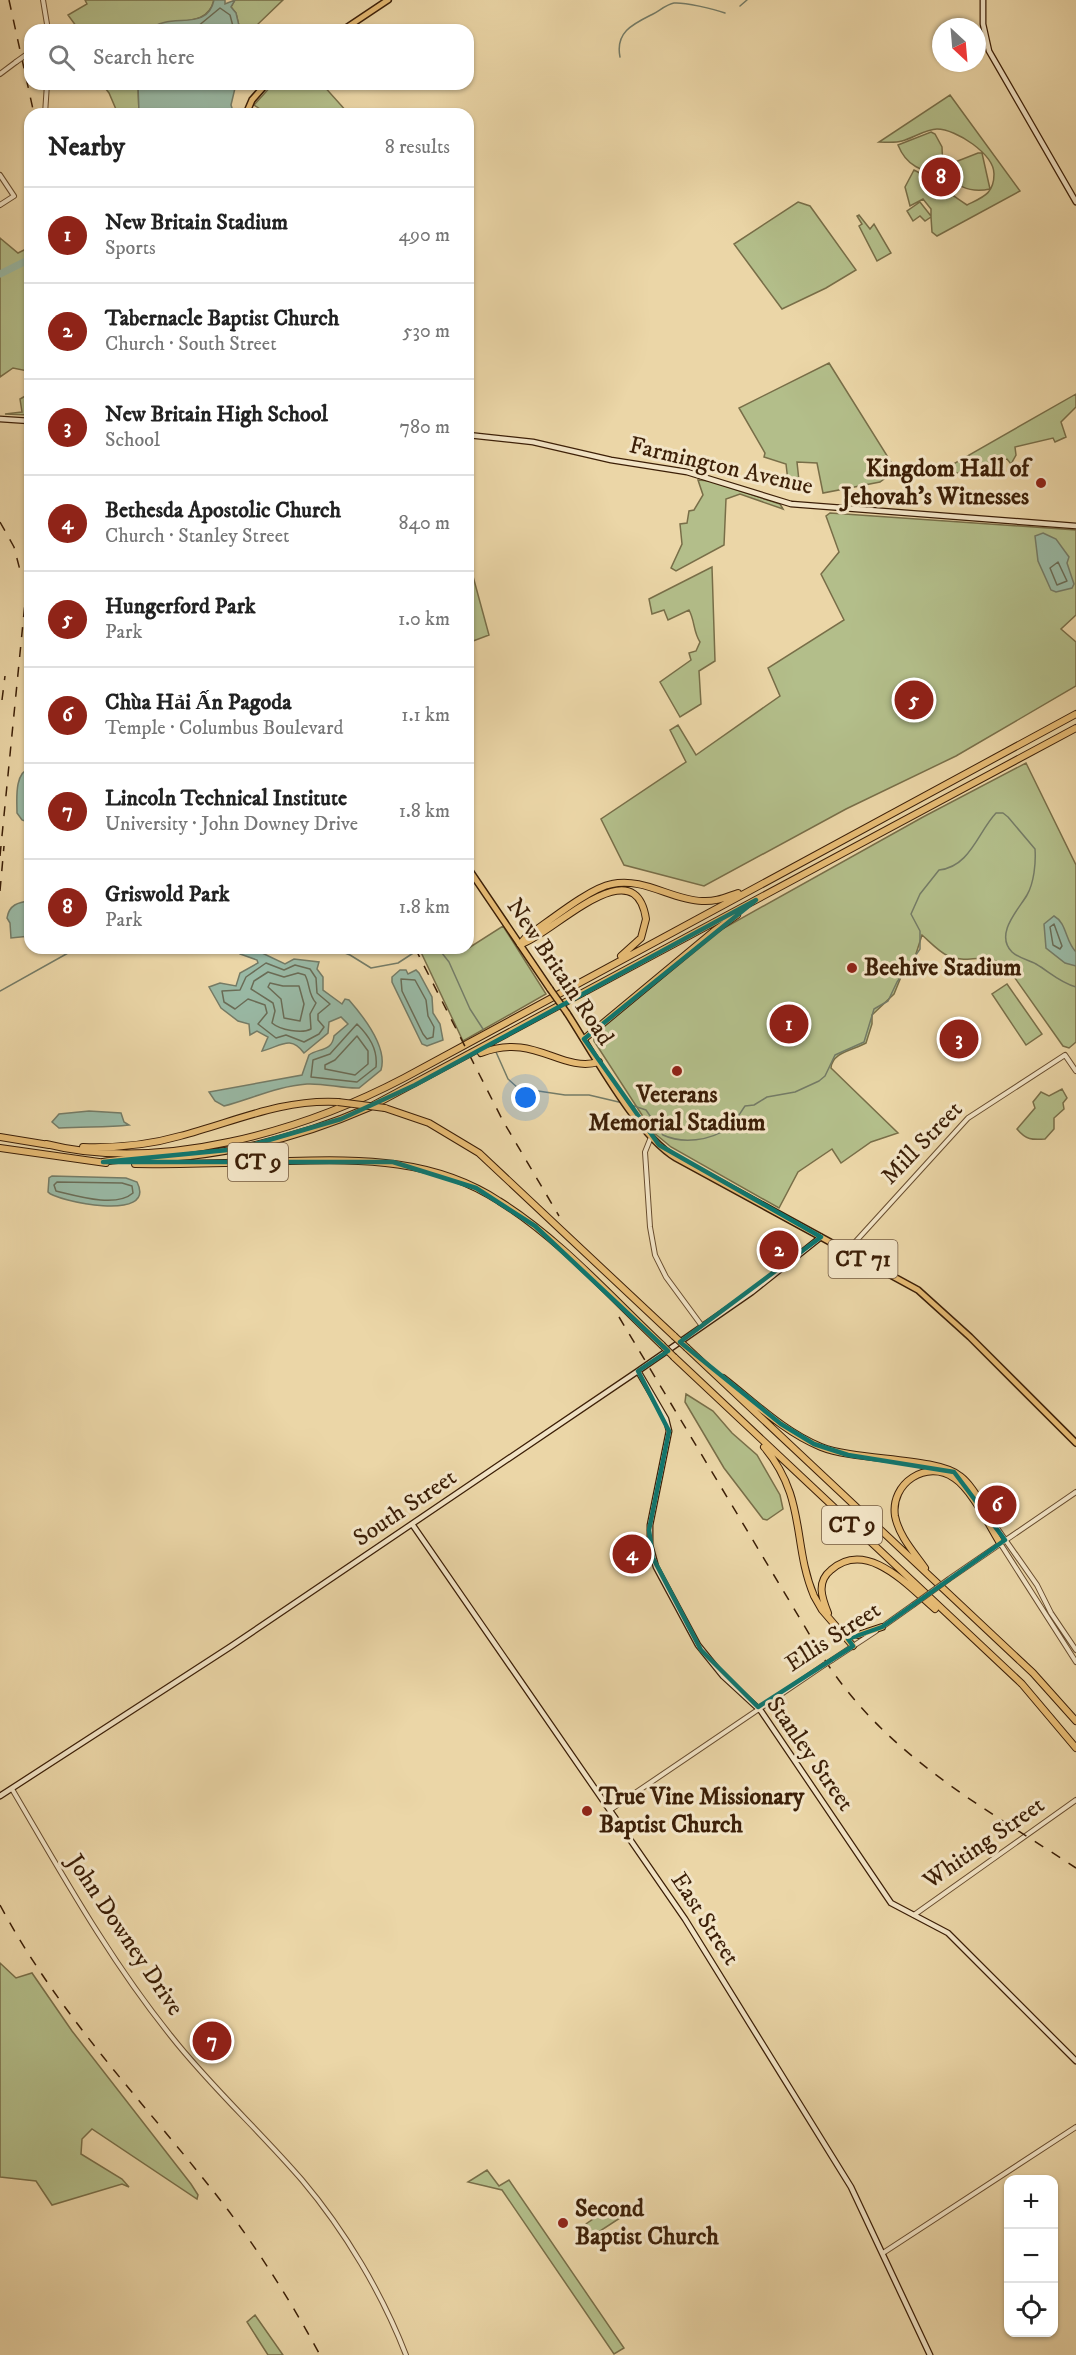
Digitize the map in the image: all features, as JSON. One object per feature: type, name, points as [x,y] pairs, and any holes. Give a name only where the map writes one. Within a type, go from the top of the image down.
[{"type":"highway","points":[[46,1144],[90,1151],[171,1150],[242,1140],[338,1110],[399,1081],[1076,714]]},
{"type":"highway","points":[[103,1162],[193,1156],[287,1137],[370,1107],[1076,728]]},
{"type":"highway","points":[[520,944],[526,937],[595,891],[611,884],[636,884],[703,901],[748,892]]},
{"type":"highway","points":[[520,944],[602,893],[624,892],[641,905],[646,916],[645,928],[636,944],[606,968]]},
{"type":"highway","points":[[584,1039],[716,929],[756,900]]},
{"type":"highway","points":[[461,1060],[497,1047],[514,1045],[582,1064],[599,1062]]},
{"type":"highway","name":"CT 9","points":[[0,1137],[46,1144],[103,1147],[150,1143],[276,1107],[308,1102],[338,1101],[385,1108],[429,1123],[468,1145],[488,1161],[1033,1673],[1076,1721]]},
{"type":"highway","name":"CT 9","points":[[0,1148],[103,1162],[155,1164],[355,1160],[413,1166],[452,1178],[492,1196],[539,1229],[1035,1696],[1074,1745]]},
{"type":"highway","points":[[706,1366],[789,1430],[821,1447],[852,1456],[936,1466],[954,1472],[966,1481],[990,1517]]},
{"type":"highway","points":[[751,1430],[774,1460],[786,1482],[797,1515],[810,1586],[820,1607],[828,1613],[853,1646]]},
{"type":"highway","points":[[932,1578],[906,1541],[895,1515],[895,1504],[899,1491],[915,1476],[935,1472],[956,1479],[1002,1541]]},
{"type":"highway","points":[[828,1613],[821,1592],[826,1575],[840,1564],[861,1560],[888,1570],[939,1612],[952,1619]]},
{"type":"highway","points":[[840,1629],[858,1635],[882,1627]]},
{"type":"highway","points":[[1074,1745],[1076,1753]]},
{"type":"main road","points":[[352,24],[388,0]]},
{"type":"main road","points":[[983,0],[986,42],[1004,80],[1076,202]]},
{"type":"main road","points":[[249,108],[261,90]]},
{"type":"main road","points":[[0,419],[24,421]]},
{"type":"main road","name":"Farmington Avenue","points":[[474,436],[533,442],[611,460],[687,472],[790,504],[1076,526]]},
{"type":"main road","name":"New Britain Road","points":[[474,877],[651,1137]]},
{"type":"main road","name":"CT 71","points":[[651,1137],[676,1158],[923,1294],[970,1337],[1076,1443]]},
{"type":"main road","name":"South Street","points":[[0,1796],[236,1643],[638,1371],[752,1292],[822,1237]]},
{"type":"main road","name":"Stanley Street","points":[[638,1371],[666,1419],[669,1431],[649,1534],[654,1562],[705,1655],[723,1676],[758,1707],[896,1907],[949,1933],[1076,2061]]},
{"type":"main road","name":"East Street","points":[[412,1524],[685,1919],[815,2127],[858,2199],[930,2355]]},
{"type":"street","points":[[42,0],[47,24]]},
{"type":"street","points":[[0,74],[24,56]]},
{"type":"street","points":[[45,108],[47,90]]},
{"type":"street","points":[[0,175],[14,196],[0,205]]},
{"type":"street","name":"Mill Street","points":[[847,1251],[968,1118],[1065,1055],[1076,1071]]},
{"type":"street","points":[[651,1137],[645,1152],[653,1249],[666,1277],[702,1326]]},
{"type":"street","name":"Ellis Street","points":[[610,1810],[758,1707],[882,1627],[1002,1541],[1076,1492]]},
{"type":"street","points":[[990,1517],[1058,1636],[1076,1662]]},
{"type":"street","points":[[1002,1541],[1039,1588],[1049,1611],[1076,1650]]},
{"type":"street","points":[[1058,1636],[1063,1632]]},
{"type":"street","name":"John Downey Drive","points":[[12,1789],[101,1940],[131,1984],[179,2046],[296,2173],[334,2223],[377,2292],[406,2355]]},
{"type":"street","name":"Whiting Street","points":[[914,1915],[1076,1800]]},
{"type":"street","points":[[883,2253],[1076,2127]]},
{"type":"highlighted area","points":[[756,900],[584,1039],[659,1145],[821,1237],[680,1342],[781,1424],[814,1444],[848,1455],[954,1472],[1005,1540],[882,1627],[848,1639],[853,1646],[758,1707],[701,1650],[653,1558],[649,1530],[669,1431],[638,1371],[668,1351],[535,1226],[476,1188],[393,1162],[103,1162],[238,1149],[341,1119],[415,1085]]},
{"type":"green space","points":[[85,0],[214,0],[210,10],[203,16],[186,21],[162,24],[75,24],[68,15],[87,4]]},
{"type":"green space","points":[[235,0],[283,0],[258,24],[239,24],[236,13],[231,7]]},
{"type":"green space","points":[[107,90],[138,90],[139,108],[115,108]]},
{"type":"green space","points":[[268,90],[327,90],[344,108],[258,108],[254,105]]},
{"type":"green space","points":[[950,95],[1020,191],[937,236],[932,232],[931,217],[925,221],[920,216],[913,221],[907,211],[920,202],[931,216],[931,209],[923,199],[910,206],[905,187],[914,170],[967,205],[986,194],[992,186],[994,174],[988,159],[973,144],[945,130],[928,130],[899,142],[879,142]]},
{"type":"green space","points":[[931,132],[935,134],[942,147],[943,170],[928,171],[910,163],[898,145]]},
{"type":"green space","points":[[982,153],[990,189],[969,189],[957,184],[945,166]]},
{"type":"green space","points":[[798,202],[810,206],[856,270],[826,288],[782,309],[734,244]]},
{"type":"green space","points":[[859,215],[870,229],[874,224],[891,253],[877,261],[859,226],[862,224],[857,216]]},
{"type":"green space","points":[[0,238],[18,253],[24,250],[24,370],[13,368],[0,377]]},
{"type":"green space","points":[[829,363],[896,470],[880,482],[823,493],[817,463],[797,462],[799,481],[788,481],[786,464],[764,457],[765,453],[739,408]]},
{"type":"green space","points":[[1076,394],[1076,407],[1061,422],[1066,437],[1055,442],[1053,438],[1015,447],[1016,455],[1011,464],[1007,459],[947,476],[941,471]]},
{"type":"green space","points":[[24,397],[24,415],[5,414],[22,412],[20,399]]},
{"type":"green space","points":[[698,480],[710,481],[780,504],[783,509],[740,494],[726,499],[724,545],[676,571],[671,568],[682,544],[680,524],[687,523],[689,511],[694,510],[703,495]]},
{"type":"green space","points":[[830,513],[1076,530],[1076,615],[1061,629],[1076,642],[1076,686],[956,756],[846,809],[704,886],[624,865],[601,819],[686,762],[670,730],[678,725],[696,755],[780,696],[768,668],[844,620],[821,574],[839,552],[826,516]]},
{"type":"green space","points":[[712,567],[715,661],[699,671],[701,704],[680,717],[660,682],[691,660],[689,653],[696,651],[700,642],[689,610],[668,620],[664,610],[652,614],[649,599]]},
{"type":"green space","points":[[474,580],[489,635],[474,641]]},
{"type":"green space","points":[[1026,763],[1076,865],[1076,1042],[1069,1048],[1063,1046],[1010,971],[1001,964],[985,958],[956,959],[937,949],[922,935],[914,960],[903,972],[894,994],[872,1015],[872,1024],[866,1043],[839,1055],[835,1058],[831,1068],[898,1133],[871,1142],[841,1163],[832,1149],[798,1172],[779,1208],[671,1147],[653,1132],[594,1041],[594,1034],[724,928],[923,817]]},
{"type":"green space","points":[[503,926],[546,994],[463,1041],[422,954],[474,954],[474,945]]},
{"type":"green space","points":[[1007,984],[1042,1034],[1026,1045],[992,994]]},
{"type":"green space","points":[[1062,1089],[1067,1098],[1063,1103],[1064,1109],[1054,1118],[1054,1129],[1045,1139],[1030,1139],[1020,1133],[1017,1129],[1035,1108],[1033,1102],[1041,1092],[1049,1096]]},
{"type":"green space","points":[[686,1394],[713,1411],[732,1433],[757,1455],[780,1495],[783,1509],[767,1520],[763,1519],[724,1468],[685,1402]]},
{"type":"green space","points":[[0,1963],[16,1978],[32,1973],[72,2031],[191,2184],[198,2195],[197,2199],[92,2129],[82,2139],[81,2154],[122,2179],[129,2187],[122,2184],[52,2205],[36,2181],[0,2177]]},
{"type":"green space","points":[[487,2170],[499,2186],[509,2180],[624,2348],[614,2354],[502,2190],[468,2182]]},
{"type":"green space","points":[[612,2206],[620,2218],[594,2235],[586,2224]]},
{"type":"green space","points":[[255,2315],[283,2355],[268,2355],[247,2322]]},
{"type":"water","points":[[214,0],[225,0],[225,4],[235,0],[231,7],[236,13],[239,24],[161,24],[196,19],[204,16],[210,10]]},
{"type":"water","points":[[138,90],[235,90],[232,108],[139,108]]},
{"type":"water","points":[[1043,533],[1056,539],[1069,557],[1067,563],[1074,584],[1072,588],[1056,592],[1051,590],[1038,561],[1035,536]]},
{"type":"water","points":[[24,772],[24,821],[17,813],[21,775]]},
{"type":"water","points":[[24,902],[24,937],[11,938],[10,923],[7,918],[12,907]]},
{"type":"water","points":[[1054,916],[1061,923],[1076,952],[1076,966],[1065,963],[1046,948],[1044,924]]},
{"type":"water","points":[[240,954],[264,954],[285,964],[294,959],[319,962],[317,969],[323,977],[323,990],[342,1004],[345,999],[349,1000],[373,1032],[381,1052],[381,1070],[359,1088],[307,1084],[275,1090],[224,1106],[215,1101],[209,1092],[302,1075],[309,1055],[331,1045],[334,1036],[348,1024],[341,1017],[329,1022],[328,1033],[304,1053],[299,1047],[289,1043],[262,1051],[268,1037],[257,1031],[250,1035],[249,1024],[238,1021],[221,1008],[209,987],[220,983],[236,986],[240,973],[258,963],[257,960]]},
{"type":"water","points":[[400,970],[406,970],[408,974],[416,970],[419,973],[432,997],[433,1013],[440,1024],[443,1040],[427,1046],[422,1044],[392,982],[392,977]]},
{"type":"water","points":[[89,1111],[121,1113],[124,1122],[129,1125],[59,1128],[52,1122],[59,1114]]},
{"type":"water","points":[[52,1176],[126,1178],[137,1182],[139,1195],[133,1202],[120,1206],[85,1204],[48,1192],[49,1178]]},
{"type":"waterway","points":[[740,6],[747,0]]},
{"type":"waterway","points":[[620,57],[620,41],[627,30],[669,5],[685,4],[725,13]]},
{"type":"waterway","points":[[0,274],[24,262]]},
{"type":"waterway","points":[[628,1104],[646,1110],[663,1135],[679,1140],[696,1140],[713,1136],[728,1128],[745,1106],[754,1105],[767,1097],[795,1092],[819,1081],[825,1076],[835,1055],[864,1042],[874,1009],[888,1001],[897,982],[920,949],[920,931],[911,914],[920,894],[939,870],[950,867],[966,856],[996,813],[1003,813],[1008,817],[1035,849],[1035,867],[1031,885],[1010,922],[1006,937],[1007,945],[1017,956],[1076,987]]},
{"type":"waterway","points":[[0,991],[66,954]]},
{"type":"waterway","points":[[347,954],[371,968],[398,963],[412,954]]},
{"type":"waterway","points":[[443,954],[449,962],[470,1009],[483,1029]]},
{"type":"waterway","points":[[496,1052],[508,1079],[518,1088],[565,1095],[589,1095],[623,1103]]},
{"type":"railway","points":[[9,0],[24,68]]},
{"type":"railway","points":[[29,90],[33,108]]},
{"type":"railway","points":[[0,522],[14,547],[21,574]]},
{"type":"railway","points":[[0,856],[24,613]]},
{"type":"railway","points":[[2,700],[5,676]]},
{"type":"railway","points":[[0,891],[4,846]]},
{"type":"railway","points":[[418,954],[503,1121],[559,1216]]},
{"type":"railway","points":[[619,1317],[823,1657],[848,1692],[875,1723],[937,1776],[1076,1868]]},
{"type":"railway","points":[[0,1905],[24,1947],[79,2025],[241,2227],[277,2281],[320,2355]]},
{"type":"place","name":"Griswold Park","points":[[941,177]]},
{"type":"place","name":"Kingdom Hall of Jehovah's Witnesses","points":[[1041,483]]},
{"type":"place","name":"Hungerford Park","points":[[914,700]]},
{"type":"place","name":"Beehive Stadium","points":[[852,968]]},
{"type":"place","name":"New Britain Stadium","points":[[789,1024]]},
{"type":"place","name":"New Britain High School","points":[[959,1039]]},
{"type":"place","name":"Veterans Memorial Stadium","points":[[677,1071]]},
{"type":"place","name":"Tabernacle Baptist Church","points":[[779,1250]]},
{"type":"place","name":"Chùa Hải Ấn Pagoda","points":[[997,1505]]},
{"type":"place","name":"Bethesda Apostolic Church","points":[[632,1554]]},
{"type":"place","name":"True Vine Missionary Baptist Church","points":[[587,1811]]},
{"type":"place","name":"Lincoln Technical Institute","points":[[212,2041]]},
{"type":"place","name":"Second Baptist Church","points":[[563,2223]]}]
